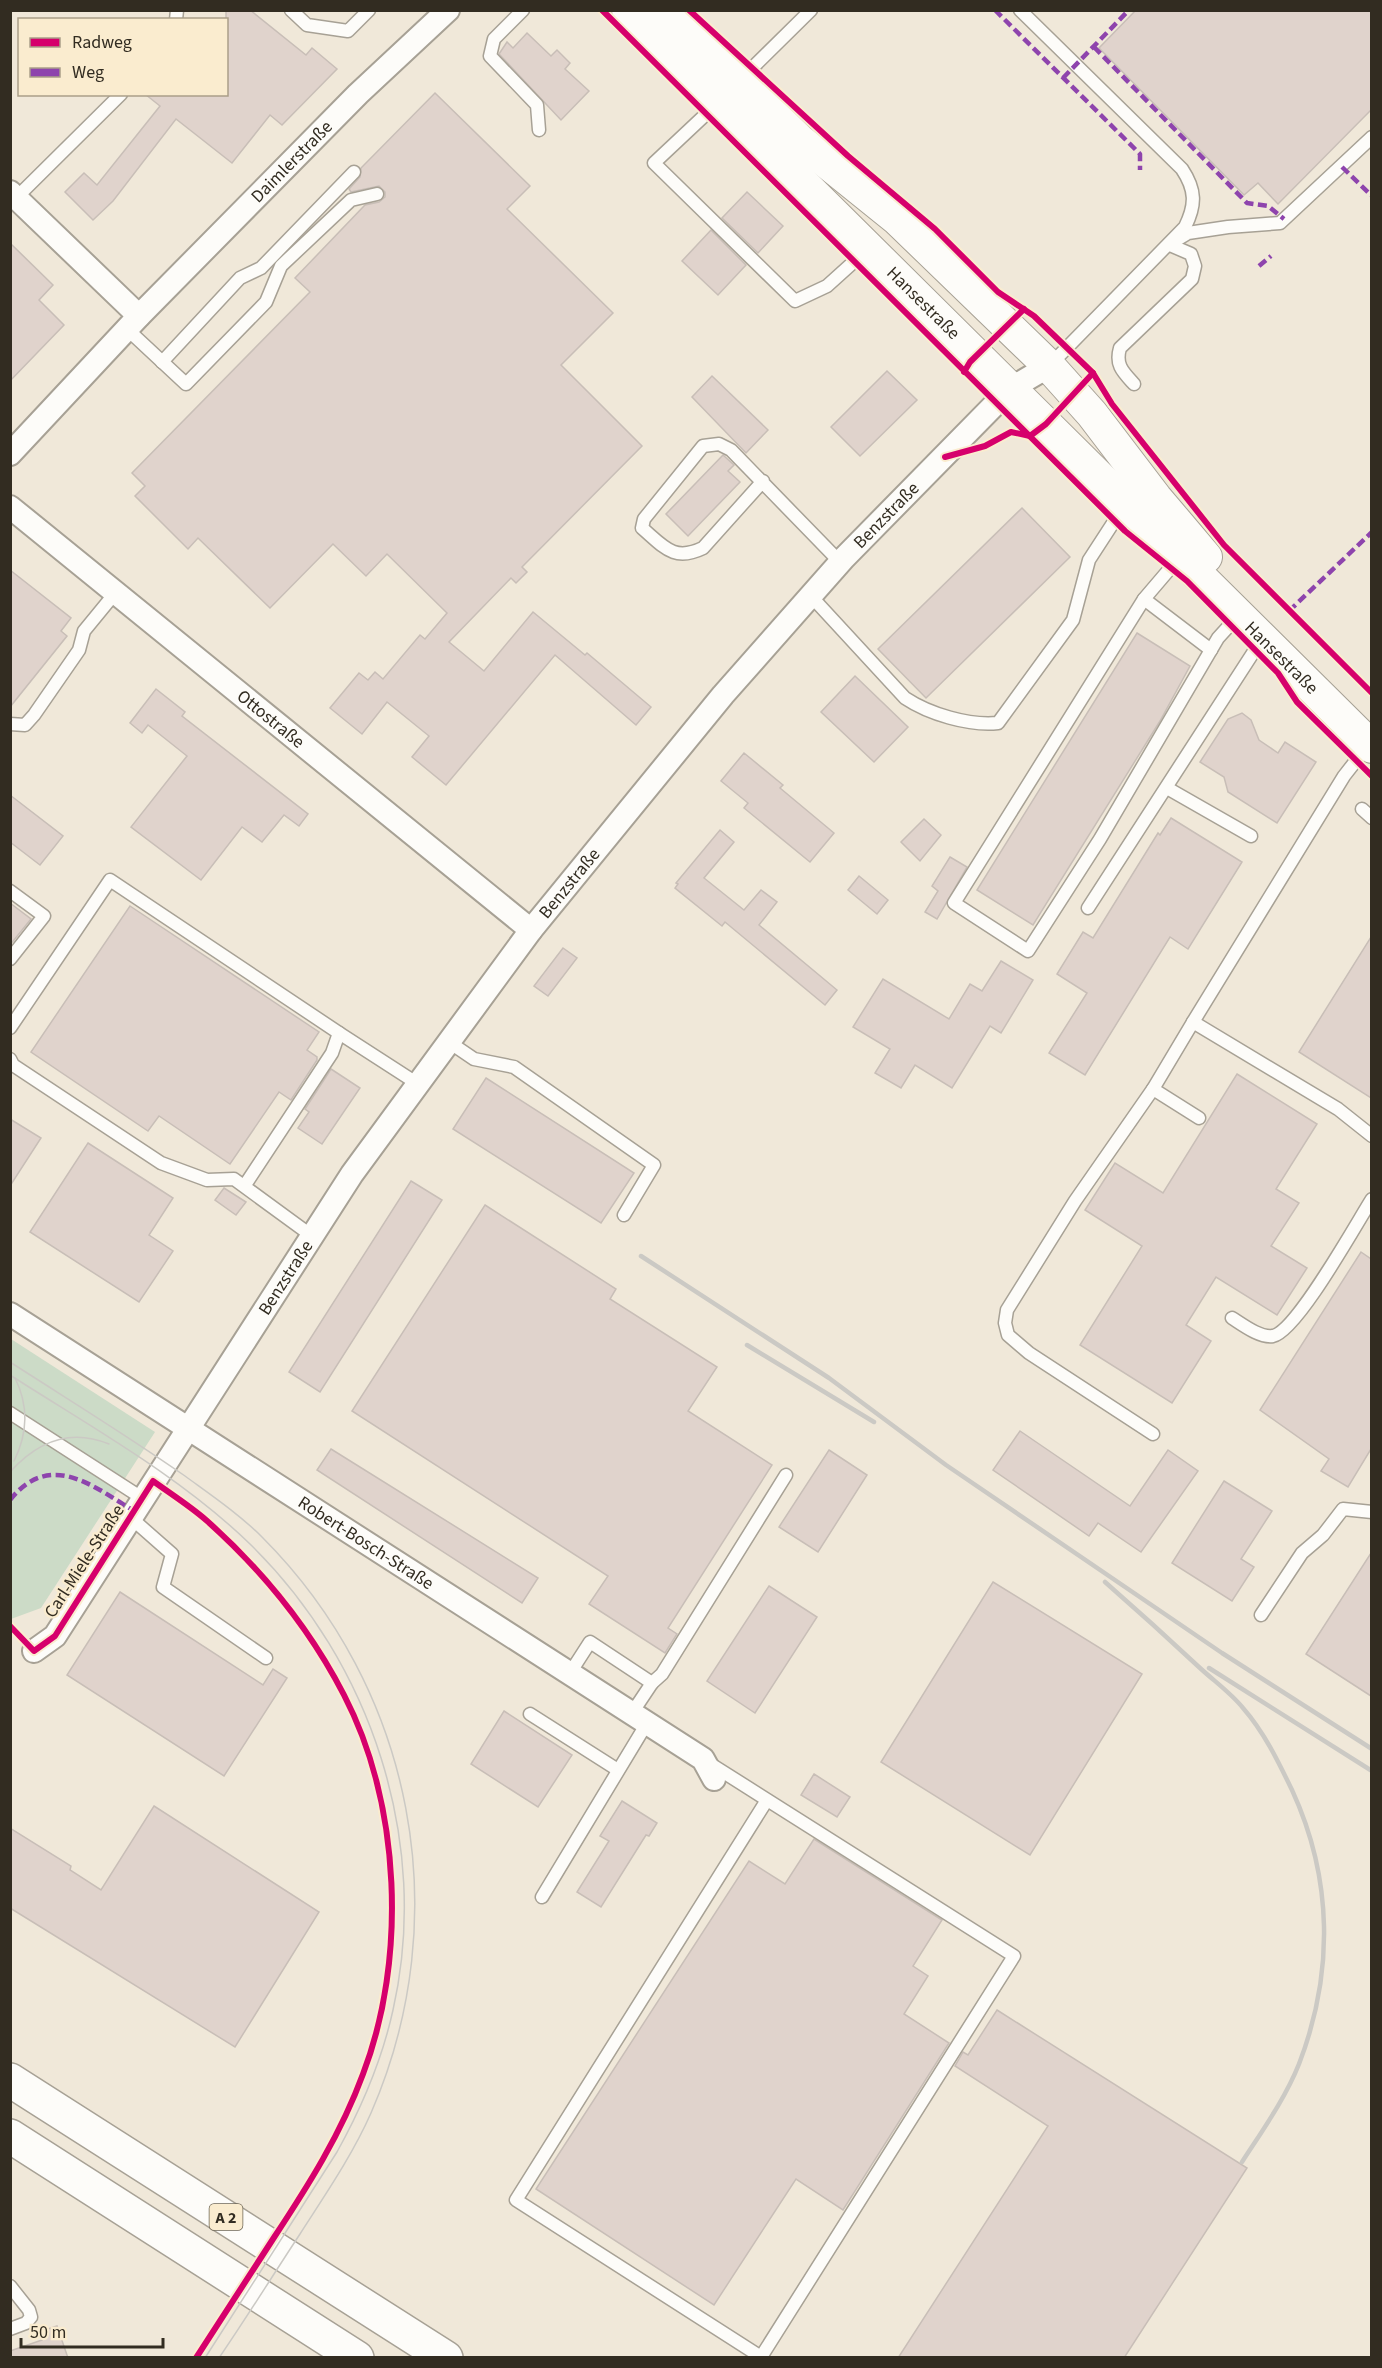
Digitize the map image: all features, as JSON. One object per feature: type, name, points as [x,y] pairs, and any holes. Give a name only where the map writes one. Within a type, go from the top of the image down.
[{"type":"highway","name":"A 2","points":[[10,2080],[446,2358]]},
{"type":"highway","points":[[10,2136],[357,2358]]},
{"type":"main road","name":"Hansestraße","points":[[628,10],[728,92],[799,140],[897,219],[1049,366],[1092,414],[1156,498],[1208,559],[1371,738]]},
{"type":"main road","name":"Hansestraße","points":[[666,10],[728,92],[869,248],[1239,615],[1371,738]]},
{"type":"street","name":"Daimlerstraße","points":[[10,454],[133,322],[358,94],[448,10]]},
{"type":"street","points":[[13,195],[133,322]]},
{"type":"street","name":"Benzstraße","points":[[189,1427],[352,1174],[531,930],[634,801],[840,562],[1010,389],[1049,366]]},
{"type":"street","name":"Ottostraße","points":[[10,507],[531,930]]},
{"type":"street","name":"Robert-Bosch-Straße","points":[[10,1314],[703,1759],[714,1779]]},
{"type":"street","name":"Carl-Miele-Straße","points":[[34,1651],[55,1636],[189,1427]]},
{"type":"lane","points":[[291,10],[307,25],[348,31],[369,10]]},
{"type":"lane","points":[[524,10],[495,39],[490,56],[537,105],[539,130]]},
{"type":"lane","points":[[811,10],[654,163],[795,301],[827,286],[869,248]]},
{"type":"lane","points":[[1020,10],[1167,154],[1191,183],[1194,198],[1192,213],[1185,227],[1170,245],[1049,366]]},
{"type":"lane","points":[[13,195],[119,96]]},
{"type":"lane","points":[[1170,245],[1188,233],[1280,223],[1371,137]]},
{"type":"lane","points":[[162,362],[240,278],[261,268],[354,172]]},
{"type":"lane","points":[[133,322],[162,362],[186,384],[266,302],[281,266],[351,200],[377,194]]},
{"type":"lane","points":[[1134,384],[1119,367],[1117,357],[1120,348],[1192,279],[1194,266],[1191,254],[1170,245]]},
{"type":"lane","points":[[763,481],[703,548],[690,555],[666,550],[642,528],[644,519],[703,446],[719,444],[731,450],[763,481],[840,562]]},
{"type":"lane","points":[[810,595],[905,698],[920,708],[984,724],[998,723],[1073,620],[1089,560],[1115,520],[1131,508]]},
{"type":"lane","points":[[1180,557],[1144,599],[954,903],[1028,951],[1100,839],[1218,638],[1239,615]]},
{"type":"lane","points":[[10,724],[25,725],[34,715],[80,650],[84,631],[116,592]]},
{"type":"lane","points":[[1144,599],[1211,650]]},
{"type":"lane","points":[[1088,908],[1263,638]]},
{"type":"lane","points":[[1153,1434],[1029,1353],[1008,1335],[1005,1323],[1007,1310],[1075,1201],[1153,1089],[1344,776],[1371,738]]},
{"type":"lane","points":[[1167,788],[1251,836]]},
{"type":"lane","points":[[10,1028],[110,880],[418,1084]]},
{"type":"lane","points":[[10,891],[44,916],[10,959]]},
{"type":"lane","points":[[1192,1022],[1338,1109],[1371,1136]]},
{"type":"lane","points":[[245,1185],[332,1053],[339,1033]]},
{"type":"lane","points":[[449,1042],[474,1059],[514,1067],[654,1165],[624,1215]]},
{"type":"lane","points":[[10,1059],[13,1065],[161,1163],[207,1179],[234,1179],[312,1236]]},
{"type":"lane","points":[[1153,1089],[1198,1118]]},
{"type":"lane","points":[[1232,1318],[1250,1330],[1270,1337],[1281,1334],[1302,1311],[1371,1199]]},
{"type":"lane","points":[[10,1413],[142,1498]]},
{"type":"lane","points":[[542,1897],[618,1770],[652,1683],[662,1674],[786,1475]]},
{"type":"lane","points":[[1261,1615],[1302,1553],[1323,1535],[1343,1509],[1371,1512]]},
{"type":"lane","points":[[130,1517],[172,1554],[163,1587],[266,1658]]},
{"type":"lane","points":[[570,1673],[590,1642],[652,1683]]},
{"type":"lane","points":[[530,1714],[618,1770]]},
{"type":"lane","points":[[703,1759],[1014,1956],[762,2357],[516,2200],[767,1800]]},
{"type":"lane","points":[[10,2286],[30,2310],[31,2317],[26,2323],[10,2329]]},
{"type":"green space","points":[[11,1339],[155,1432],[41,1608],[11,1619]]},
{"type":"building","points":[[226,10],[250,10],[306,55],[312,48],[337,69],[282,125],[270,115],[232,163],[176,119],[113,201],[93,220],[65,192],[84,173],[97,185],[160,106],[148,96],[228,96],[228,18],[226,18]]},
{"type":"building","points":[[1136,10],[1371,10],[1371,110],[1278,204],[1258,183],[1244,195],[1099,48]]},
{"type":"building","points":[[527,33],[551,56],[557,50],[570,63],[565,69],[589,91],[561,120],[499,54],[507,42],[513,48]]},
{"type":"building","points":[[435,93],[530,186],[507,209],[613,313],[561,365],[642,446],[522,567],[527,572],[516,583],[511,578],[449,642],[484,671],[533,612],[585,655],[587,653],[651,707],[636,725],[555,655],[446,785],[412,757],[429,736],[387,702],[362,734],[330,708],[359,673],[368,680],[375,672],[383,679],[420,635],[425,639],[447,613],[387,554],[366,576],[333,544],[270,608],[198,538],[188,549],[135,496],[145,486],[132,473],[310,292],[295,278],[365,205],[379,202],[385,197],[385,192],[379,186],[351,192],[349,189],[360,177],[361,168]]},
{"type":"building","points":[[747,192],[783,226],[758,253],[722,218]]},
{"type":"building","points":[[711,230],[746,265],[718,295],[682,261]]},
{"type":"building","points":[[10,243],[53,285],[39,300],[64,325],[10,381]]},
{"type":"building","points":[[887,371],[917,400],[860,456],[831,427]]},
{"type":"building","points":[[712,376],[768,430],[746,453],[692,397]]},
{"type":"building","points":[[723,455],[734,465],[728,471],[740,482],[688,536],[666,514]]},
{"type":"building","points":[[1022,508],[1070,557],[926,698],[878,649]]},
{"type":"building","points":[[10,570],[71,618],[61,631],[67,636],[10,707]]},
{"type":"building","points":[[1137,633],[1190,666],[1160,721],[1033,925],[977,890]]},
{"type":"building","points":[[855,676],[908,727],[874,762],[821,712]]},
{"type":"building","points":[[156,689],[185,712],[182,716],[308,814],[299,826],[284,815],[262,842],[242,827],[201,880],[131,827],[187,756],[148,725],[142,733],[130,723]]},
{"type":"building","points":[[1242,713],[1251,720],[1259,740],[1278,753],[1285,742],[1316,762],[1277,823],[1228,792],[1224,777],[1200,762],[1228,719]]},
{"type":"building","points":[[744,753],[783,785],[780,788],[834,833],[810,862],[744,808],[748,803],[721,781]]},
{"type":"building","points":[[10,795],[63,836],[40,865],[10,842]]},
{"type":"building","points":[[1171,818],[1242,862],[1188,949],[1170,937],[1085,1075],[1049,1053],[1087,993],[1057,974],[1083,932],[1093,938],[1158,833],[1160,835]]},
{"type":"building","points":[[924,819],[941,835],[920,861],[901,842]]},
{"type":"building","points":[[720,830],[734,842],[704,878],[744,910],[761,890],[777,902],[759,925],[837,990],[825,1005],[725,922],[722,926],[675,888],[678,884],[676,883]]},
{"type":"building","points":[[950,857],[967,867],[937,919],[925,912],[938,891],[932,886]]},
{"type":"building","points":[[859,876],[888,900],[877,914],[848,890]]},
{"type":"building","points":[[10,903],[31,919],[10,945]]},
{"type":"building","points":[[130,906],[319,1032],[307,1050],[317,1057],[317,1060],[291,1100],[279,1092],[230,1164],[159,1116],[148,1131],[31,1052]]},
{"type":"building","points":[[1371,937],[1371,1098],[1299,1052]]},
{"type":"building","points":[[563,948],[577,958],[548,996],[534,986]]},
{"type":"building","points":[[1001,961],[1033,980],[1001,1033],[990,1026],[952,1088],[915,1065],[901,1088],[875,1073],[890,1049],[853,1027],[883,979],[949,1019],[970,984],[982,991]]},
{"type":"building","points":[[331,1069],[360,1088],[322,1144],[298,1128],[309,1112],[305,1109]]},
{"type":"building","points":[[1237,1074],[1317,1124],[1276,1189],[1299,1203],[1271,1246],[1307,1268],[1277,1315],[1216,1277],[1186,1325],[1211,1341],[1172,1403],[1080,1345],[1142,1246],[1085,1210],[1115,1163],[1163,1193]]},
{"type":"building","points":[[486,1078],[634,1173],[601,1223],[453,1129]]},
{"type":"building","points":[[10,1119],[41,1138],[10,1186]]},
{"type":"building","points":[[88,1143],[173,1198],[149,1235],[173,1251],[139,1302],[30,1232]]},
{"type":"building","points":[[411,1181],[442,1200],[320,1392],[289,1372]]},
{"type":"building","points":[[224,1188],[246,1202],[236,1215],[215,1200]]},
{"type":"building","points":[[485,1205],[616,1289],[610,1299],[717,1367],[688,1411],[772,1465],[668,1628],[677,1634],[665,1653],[589,1604],[608,1576],[352,1411]]},
{"type":"building","points":[[1361,1252],[1371,1259],[1371,1449],[1348,1487],[1321,1471],[1329,1459],[1260,1410]]},
{"type":"building","points":[[1020,1431],[1130,1506],[1168,1450],[1198,1471],[1141,1552],[1098,1523],[1089,1536],[993,1470]]},
{"type":"building","points":[[331,1449],[538,1578],[522,1603],[317,1470]]},
{"type":"building","points":[[829,1450],[867,1475],[818,1552],[779,1527]]},
{"type":"building","points":[[1224,1481],[1272,1511],[1241,1559],[1254,1567],[1232,1601],[1172,1563]]},
{"type":"building","points":[[1371,1553],[1371,1696],[1306,1654]]},
{"type":"building","points":[[993,1582],[1142,1674],[1030,1855],[881,1762]]},
{"type":"building","points":[[769,1586],[817,1617],[755,1713],[707,1681]]},
{"type":"building","points":[[120,1592],[263,1685],[273,1669],[287,1678],[224,1776],[67,1675]]},
{"type":"building","points":[[504,1711],[572,1755],[538,1807],[471,1764]]},
{"type":"building","points":[[814,1774],[850,1797],[837,1817],[801,1795]]},
{"type":"building","points":[[622,1801],[657,1823],[649,1836],[646,1835],[601,1907],[577,1892],[609,1841],[600,1836]]},
{"type":"building","points":[[154,1806],[319,1912],[235,2047],[10,1908],[10,1828],[71,1866],[70,1870],[101,1890]]},
{"type":"building","points":[[814,1839],[942,1920],[913,1966],[928,1976],[904,2014],[949,2043],[843,2210],[796,2179],[714,2305],[536,2189],[749,1861],[785,1884]]},
{"type":"building","points":[[997,2010],[1247,2168],[1124,2358],[898,2358],[1048,2126],[955,2066],[963,2052],[968,2055]]},
{"type":"building","points":[[57,2326],[68,2358],[10,2358],[10,2351],[42,2340],[39,2332]]},
{"type":"tram line","points":[[10,1362],[185,1476],[262,1537],[314,1597],[355,1663],[386,1734],[406,1808],[414,1884],[412,1961],[397,2038],[371,2113],[355,2145],[219,2358]]},
{"type":"tram line","points":[[10,1375],[134,1453],[194,1496],[250,1544],[292,1591],[329,1643],[358,1699],[381,1758],[396,1820],[404,1883],[403,1947],[393,2010],[377,2065],[355,2118],[337,2152],[205,2358]]},
{"type":"tram line","points":[[14,1461],[22,1440],[25,1420],[23,1399],[15,1378]]},
{"type":"tram line","points":[[10,1472],[31,1453],[55,1441],[81,1437],[109,1444]]},
{"type":"railway","points":[[641,1256],[829,1378],[946,1465],[1222,1653],[1372,1749]]},
{"type":"railway","points":[[747,1345],[874,1422]]},
{"type":"railway","points":[[1105,1582],[1228,1692],[1251,1717],[1270,1747],[1292,1790],[1306,1824],[1315,1858],[1324,1926],[1323,1961],[1310,2030],[1299,2064],[1287,2090],[1242,2162]]},
{"type":"railway","points":[[1209,1668],[1372,1771]]},
{"type":"marked path","points":[[995,10],[1140,154],[1140,170]]},
{"type":"marked path","points":[[1063,78],[1129,10]]},
{"type":"marked path","points":[[1094,47],[1247,203],[1268,206],[1284,219]]},
{"type":"marked path","points":[[1342,167],[1372,196]]},
{"type":"marked path","points":[[1259,266],[1271,256]]},
{"type":"marked path","points":[[1289,611],[1372,532]]},
{"type":"marked path","points":[[10,1500],[25,1485],[40,1477],[56,1475],[72,1477],[87,1483],[134,1511]]},
{"type":"cycle path","points":[[602,10],[1125,531],[1187,581],[1278,673],[1297,702],[1372,776]]},
{"type":"cycle path","points":[[689,10],[848,156],[935,229],[998,292],[1034,316],[1093,373],[1112,404],[1224,545],[1372,693]]},
{"type":"cycle path","points":[[964,372],[970,362],[1024,309]]},
{"type":"cycle path","points":[[945,457],[985,446],[1011,432],[1030,436],[1046,424],[1093,373]]},
{"type":"cycle path","points":[[10,1626],[34,1651],[55,1636],[153,1481],[200,1515],[246,1559],[283,1601],[316,1647],[344,1695],[363,1738],[377,1784],[387,1833],[391,1883],[391,1933],[387,1982],[377,2029],[363,2074],[345,2118],[323,2159],[196,2358]]}]
